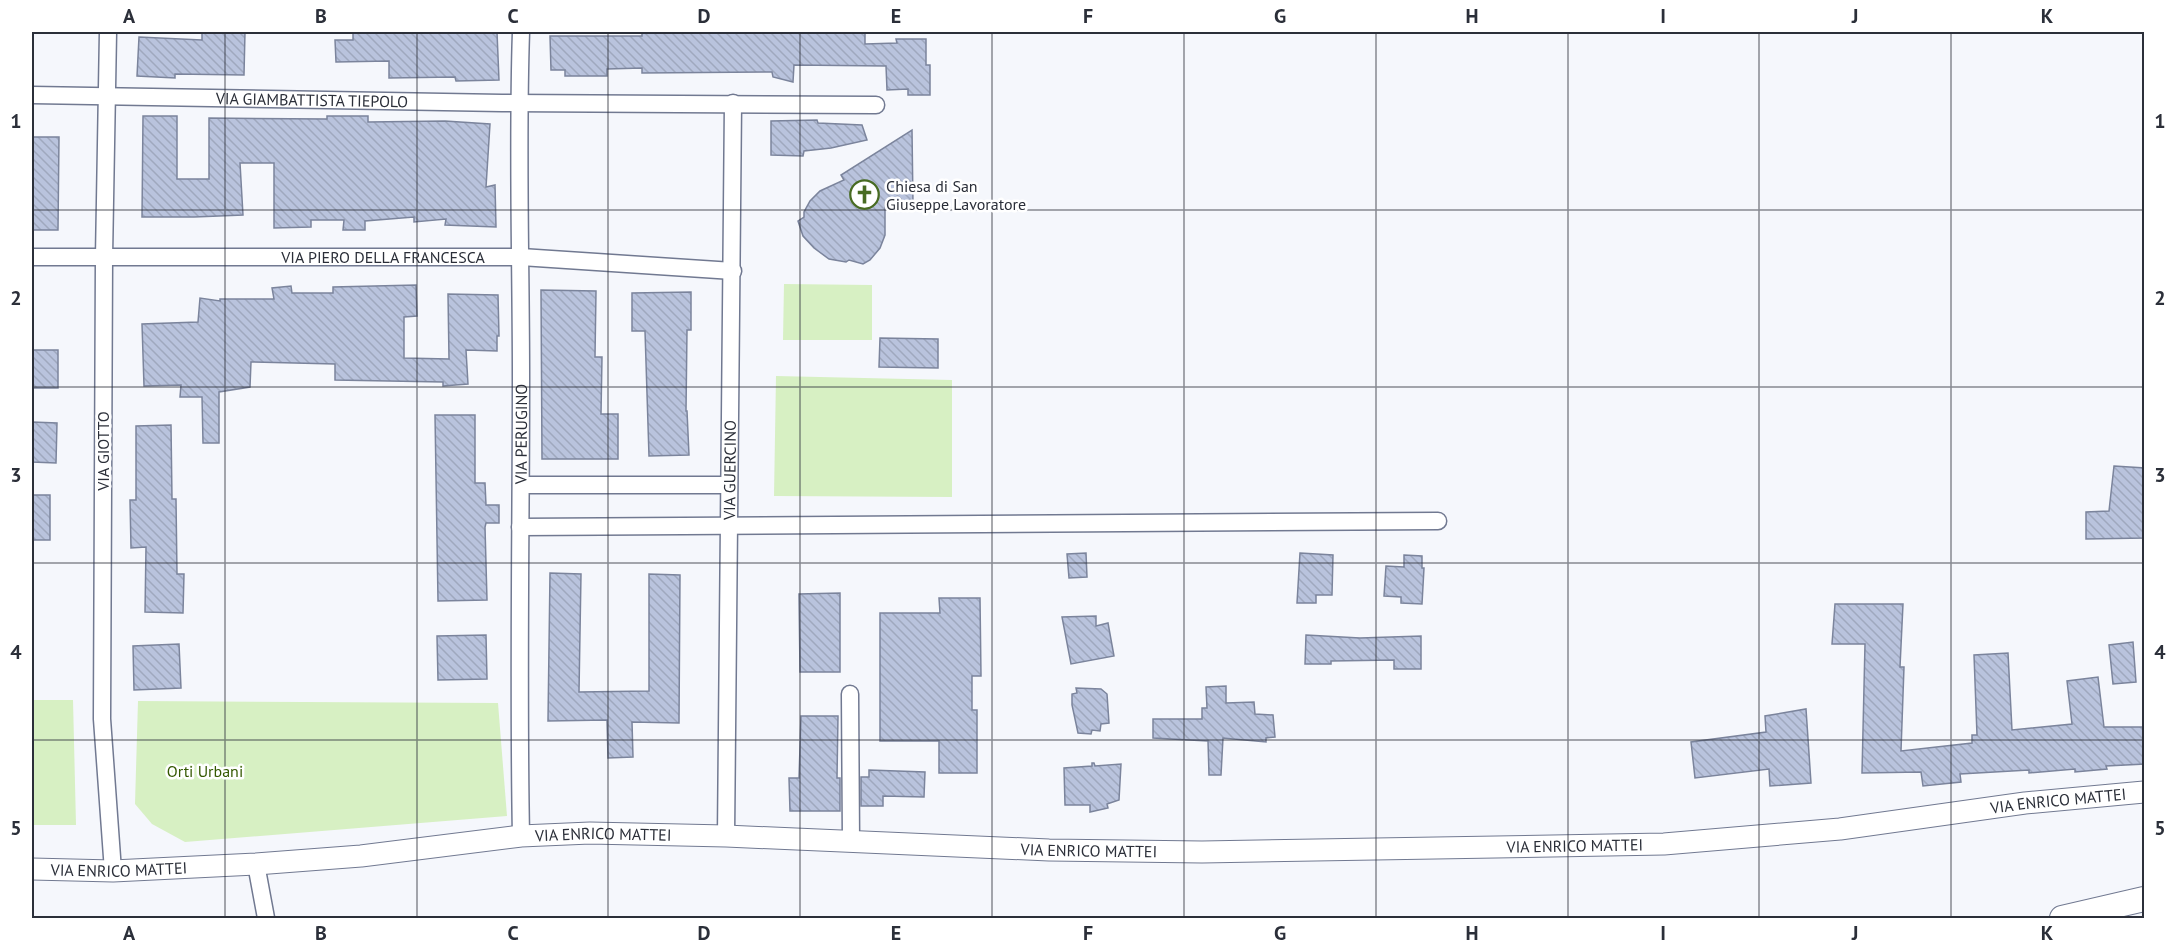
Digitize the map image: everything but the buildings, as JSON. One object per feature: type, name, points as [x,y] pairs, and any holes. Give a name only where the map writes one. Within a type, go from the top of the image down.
[{"type":"main road","points":[[2062,918],[2145,899]]},
{"type":"street","name":"VIA GIOTTO","points":[[108,32],[104,257],[102,718],[113,871]]},
{"type":"street","name":"VIA PERUGINO","points":[[521,32],[519,103],[521,836]]},
{"type":"street","name":"VIA GIAMBATTISTA TIEPOLO","points":[[32,95],[519,103],[876,105]]},
{"type":"street","name":"VIA GUERCINO","points":[[726,836],[733,104]]},
{"type":"street","name":"VIA PIERO DELLA FRANCESCA","points":[[32,256],[521,257],[733,271]]},
{"type":"street","points":[[521,485],[728,485]]},
{"type":"street","points":[[520,527],[1438,521]]},
{"type":"street","points":[[850,694],[851,842]]},
{"type":"street","name":"VIA ENRICO MATTEI","points":[[32,869],[113,871],[256,864],[361,856],[521,836],[590,833],[726,836],[1049,850],[1202,852],[1664,844],[1840,829],[2025,803],[2145,792]]},
{"type":"street","points":[[256,864],[266,918]]},
{"type":"green space","points":[[784,284],[872,285],[872,340],[783,340]]},
{"type":"green space","points":[[776,376],[952,380],[952,497],[774,496]]},
{"type":"green space","points":[[32,700],[73,700],[76,825],[32,825]]},
{"type":"green space","name":"Orti Urbani","points":[[138,701],[498,703],[507,816],[185,842],[152,824],[135,804]]},
{"type":"place","name":"Chiesa di San Giuseppe Lavoratore","points":[[865,195]]}]
